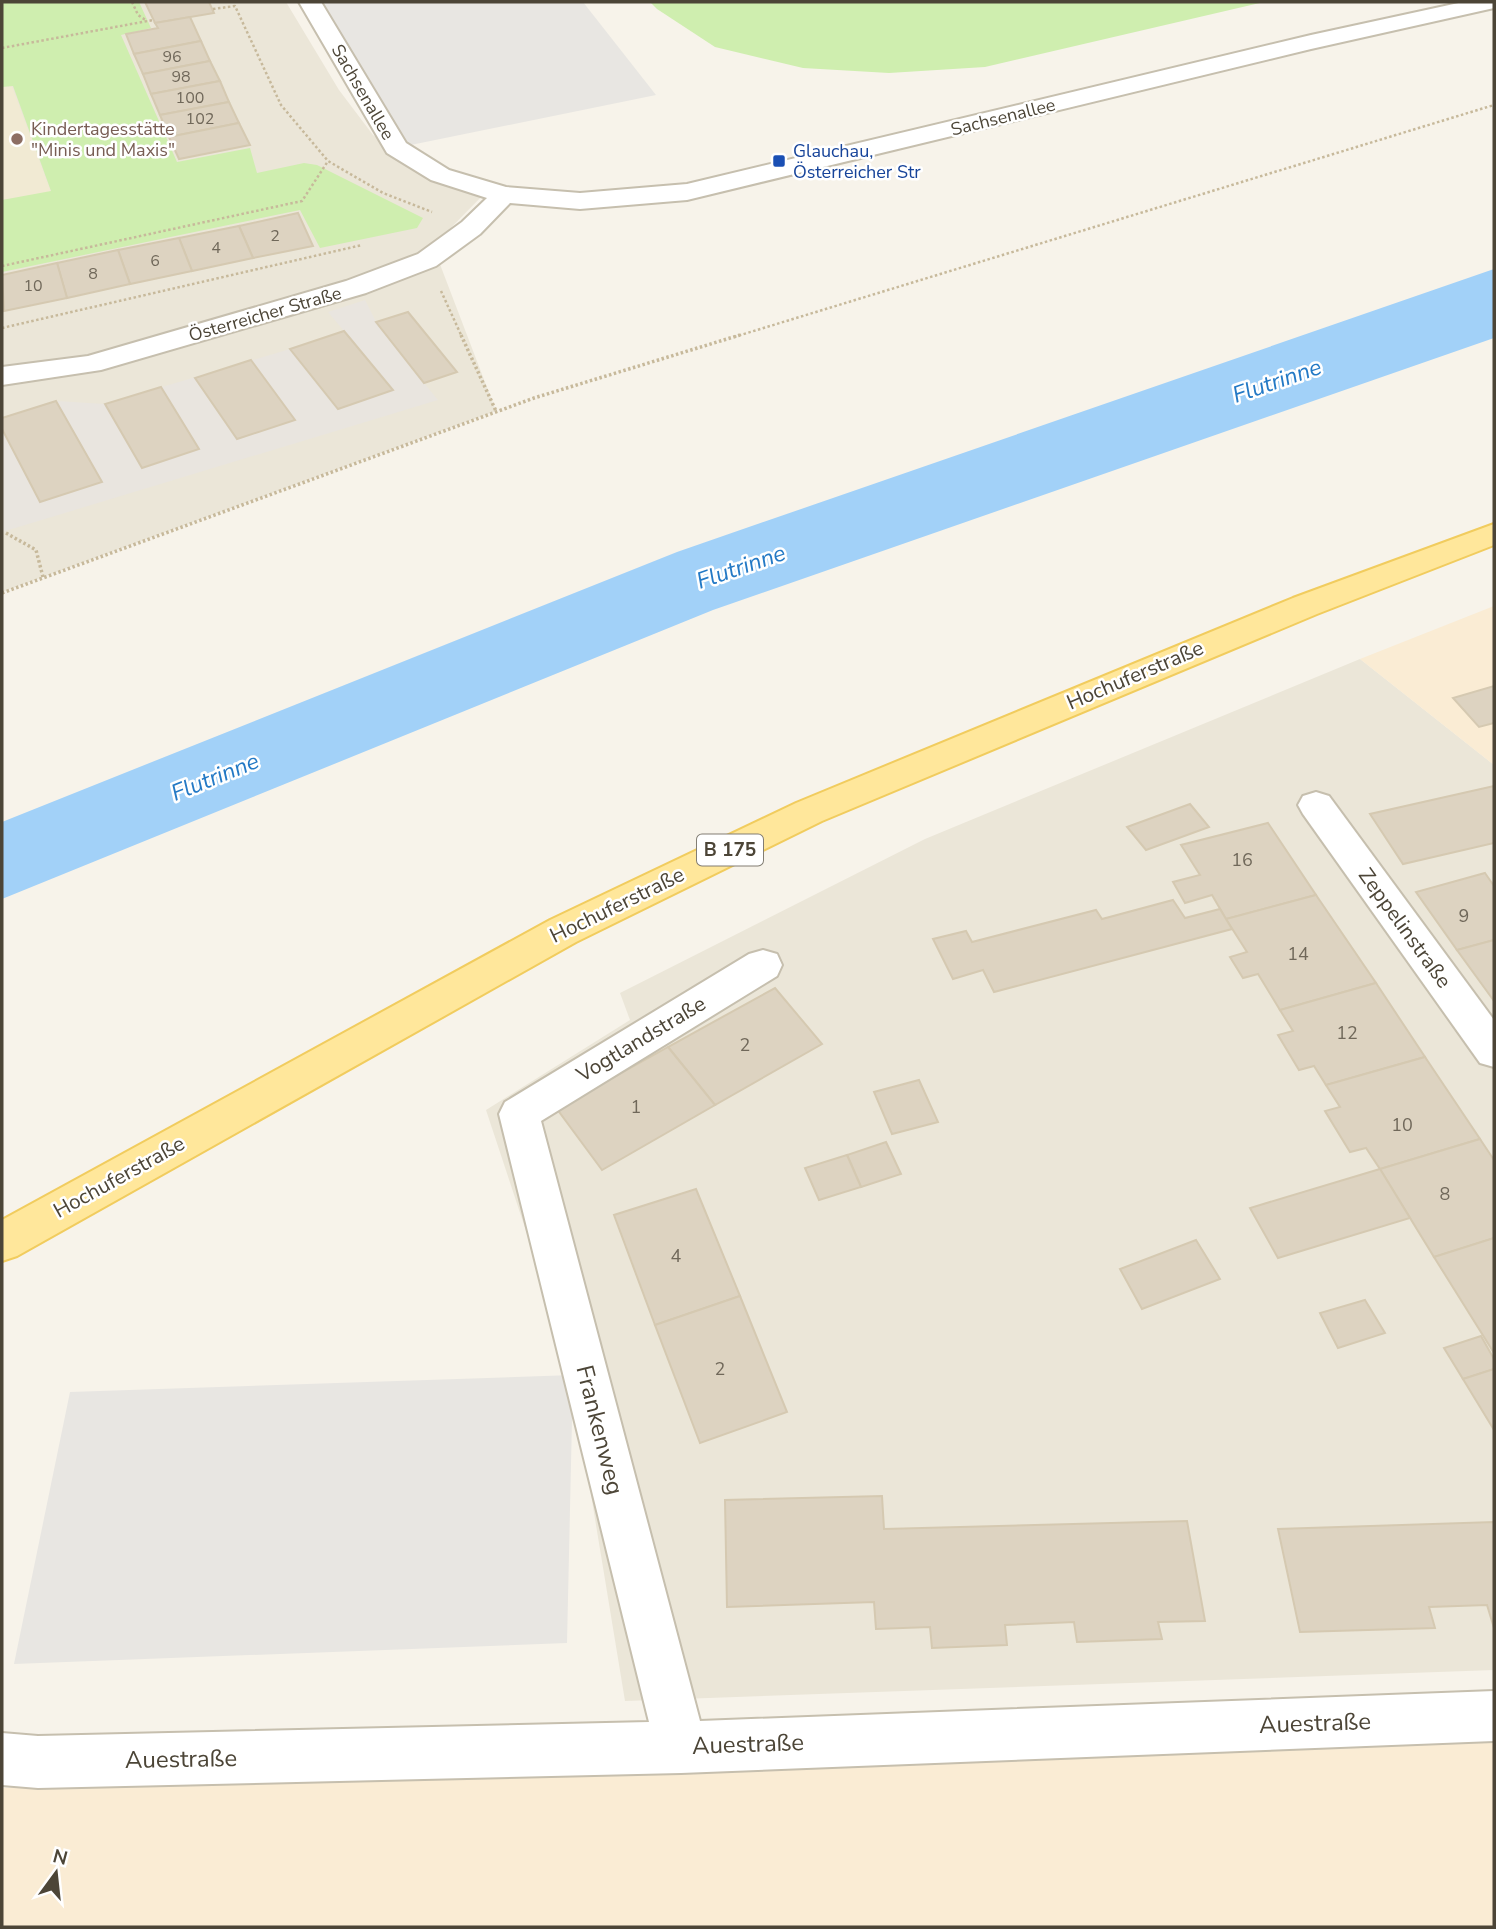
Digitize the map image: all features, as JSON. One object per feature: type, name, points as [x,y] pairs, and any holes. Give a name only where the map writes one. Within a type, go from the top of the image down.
[{"type":"main road","name":"Hochuferstraße","points":[[2,1242],[563,931],[809,812],[1305,606],[1494,534]]},
{"type":"street","name":"Sachsenallee","points":[[310,2],[396,148],[440,175],[504,195],[580,201],[687,192],[1311,42],[1493,2]]},
{"type":"street","name":"Österreicher Straße","points":[[2,376],[91,364],[303,303],[427,261],[471,228],[504,195]]},
{"type":"street","name":"Zeppelinstraße","points":[[1316,805],[1494,1051]]},
{"type":"street","name":"Vogtlandstraße","points":[[519,1114],[763,965]]},
{"type":"street","name":"Frankenweg","points":[[519,1114],[681,1746]]},
{"type":"street","name":"Auestraße","points":[[2,1759],[38,1762],[681,1746],[1494,1716]]},
{"type":"path","points":[[132,2],[138,15],[147,21]]},
{"type":"path","points":[[213,9],[234,4],[281,105],[327,161],[383,193],[471,228]]},
{"type":"path","points":[[2,48],[153,20]]},
{"type":"path","points":[[2,593],[496,411],[1494,105]]},
{"type":"path","points":[[2,266],[302,201],[327,161]]},
{"type":"path","points":[[2,328],[368,243]]},
{"type":"path","points":[[427,261],[496,411]]},
{"type":"path","points":[[6,533],[36,550],[43,578]]},
{"type":"shaded area","points":[[2,2],[286,2],[339,90],[373,135],[444,181],[486,192],[433,246],[496,411],[2,592]]},
{"type":"shaded area","points":[[310,2],[583,2],[656,95],[396,148]]},
{"type":"shaded area","name":"Kindertagesstätte \"Minis und Maxis\"","points":[[12,86],[51,192],[2,200],[2,87]]},
{"type":"shaded area","points":[[365,300],[376,322],[408,312],[457,372],[424,383],[438,400],[2,532],[2,418],[56,401],[105,404],[290,349],[344,331],[328,312]]},
{"type":"shaded area","points":[[1494,606],[1494,765],[1360,659]]},
{"type":"shaded area","points":[[1360,659],[1494,765],[1494,1670],[625,1701],[569,1361],[486,1110],[630,1020],[620,993],[925,839]]},
{"type":"shaded area","points":[[573,1375],[567,1643],[14,1664],[70,1392]]},
{"type":"shaded area","points":[[1494,1716],[1494,1927],[2,1927],[2,1788],[1242,1725]]},
{"type":"green space","points":[[2,2],[139,2],[151,28],[121,35],[177,162],[250,148],[257,173],[304,163],[317,165],[423,218],[417,228],[320,248],[300,210],[2,272],[2,200],[51,191],[13,86],[2,87]]},
{"type":"green space","points":[[650,2],[1264,2],[985,67],[889,73],[803,68],[715,47]]},
{"type":"water","name":"Flutrinne","points":[[1494,269],[1494,338],[713,610],[2,899],[2,822],[677,552]]},
{"type":"building","points":[[145,2],[209,2],[214,13],[155,23]]},
{"type":"building","points":[[190,17],[201,41],[134,54],[126,34],[158,28],[155,23]]},
{"type":"building","points":[[201,41],[210,61],[143,74],[134,54]]},
{"type":"building","points":[[210,61],[220,81],[151,94],[143,74]]},
{"type":"building","points":[[220,81],[229,102],[160,115],[151,94]]},
{"type":"building","points":[[229,102],[239,123],[169,137],[160,115]]},
{"type":"building","points":[[239,123],[250,145],[179,159],[169,137]]},
{"type":"building","points":[[298,213],[313,246],[253,258],[239,226]]},
{"type":"building","points":[[239,226],[253,258],[192,271],[179,238]]},
{"type":"building","points":[[179,238],[192,271],[130,284],[118,250]]},
{"type":"building","points":[[118,250],[130,284],[67,298],[57,263]]},
{"type":"building","points":[[57,263],[67,298],[4,311],[2,275]]},
{"type":"building","points":[[408,312],[457,372],[424,383],[376,322]]},
{"type":"building","points":[[344,331],[393,390],[338,409],[290,349]]},
{"type":"building","points":[[251,360],[295,420],[237,439],[195,378]]},
{"type":"building","points":[[161,387],[199,449],[142,468],[105,404]]},
{"type":"building","points":[[56,401],[102,482],[40,502],[2,429],[2,418]]},
{"type":"building","points":[[1494,686],[1494,723],[1479,727],[1453,698]]},
{"type":"building","points":[[1494,786],[1494,843],[1403,864],[1370,814]]},
{"type":"building","points":[[1190,804],[1209,827],[1146,850],[1127,827]]},
{"type":"building","points":[[1268,823],[1316,895],[1226,919],[1212,895],[1185,903],[1173,882],[1200,875],[1181,845]]},
{"type":"building","points":[[1485,873],[1494,886],[1494,940],[1457,950],[1416,892]]},
{"type":"building","points":[[1316,895],[1376,983],[1280,1010],[1258,974],[1243,978],[1230,957],[1247,952],[1226,919]]},
{"type":"building","points":[[1173,900],[1185,918],[1220,909],[1232,929],[994,992],[983,970],[953,979],[933,939],[966,931],[972,942],[1096,910],[1102,919]]},
{"type":"building","points":[[1494,940],[1494,1001],[1457,950]]},
{"type":"building","points":[[1376,983],[1425,1057],[1326,1085],[1314,1066],[1299,1070],[1278,1035],[1293,1031],[1280,1010]]},
{"type":"building","points":[[775,988],[822,1044],[715,1105],[668,1047]]},
{"type":"building","points":[[668,1047],[715,1105],[602,1170],[557,1109]]},
{"type":"building","points":[[1425,1057],[1480,1139],[1380,1169],[1366,1148],[1350,1152],[1325,1111],[1340,1107],[1326,1085]]},
{"type":"building","points":[[919,1080],[938,1122],[892,1134],[874,1092]]},
{"type":"building","points":[[1480,1139],[1494,1160],[1494,1238],[1434,1257],[1380,1169]]},
{"type":"building","points":[[886,1142],[901,1174],[861,1187],[847,1155]]},
{"type":"building","points":[[847,1155],[861,1187],[819,1200],[805,1168]]},
{"type":"building","points":[[1380,1169],[1410,1218],[1278,1258],[1250,1208]]},
{"type":"building","points":[[696,1189],[740,1296],[655,1325],[614,1215]]},
{"type":"building","points":[[1494,1238],[1494,1353],[1434,1257]]},
{"type":"building","points":[[1196,1240],[1220,1279],[1142,1309],[1120,1269]]},
{"type":"building","points":[[740,1296],[787,1412],[700,1443],[655,1325]]},
{"type":"building","points":[[1365,1300],[1385,1333],[1338,1348],[1320,1313]]},
{"type":"building","points":[[1481,1336],[1494,1359],[1494,1369],[1463,1379],[1444,1348]]},
{"type":"building","points":[[1494,1369],[1494,1430],[1463,1379]]},
{"type":"building","points":[[882,1496],[884,1529],[1187,1521],[1205,1621],[1158,1622],[1162,1639],[1077,1642],[1074,1622],[1005,1625],[1007,1645],[932,1648],[930,1627],[876,1629],[874,1602],[727,1607],[725,1500]]},
{"type":"building","points":[[1494,1522],[1494,1628],[1487,1605],[1429,1607],[1435,1628],[1300,1632],[1278,1529]]},
{"type":"place","name":"Kindertagesstätte \"Minis und Maxis\"","points":[[17,139]]},
{"type":"place","name":"Glauchau, Österreicher Str","points":[[779,161]]}]
